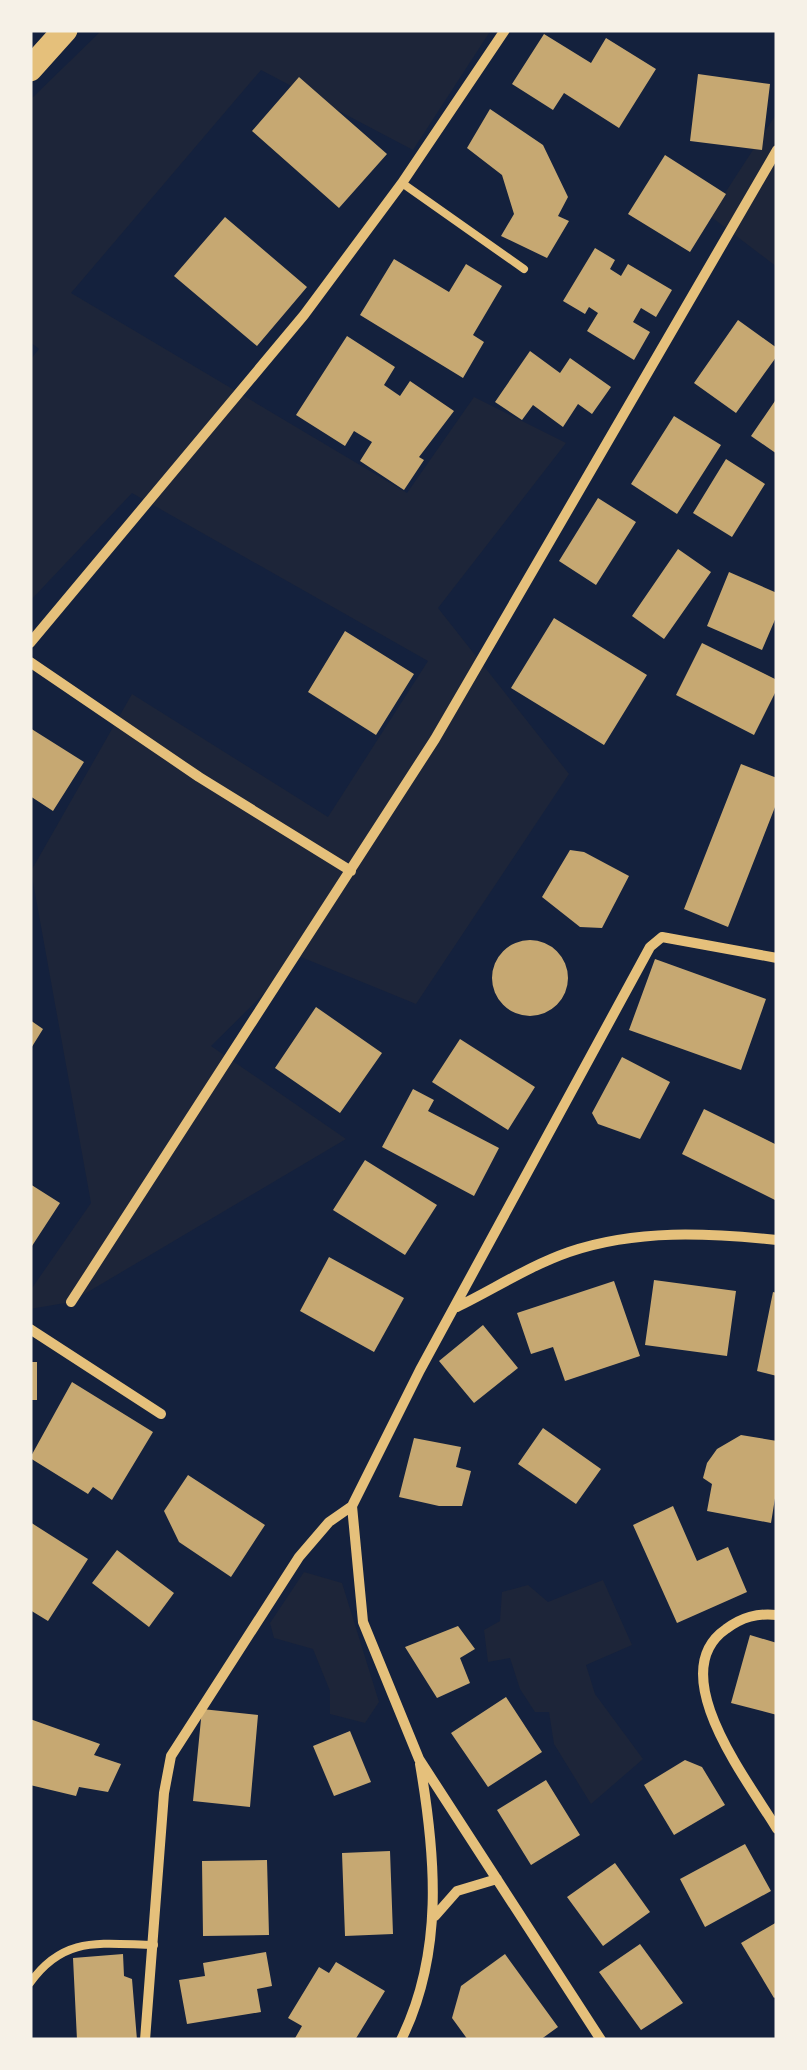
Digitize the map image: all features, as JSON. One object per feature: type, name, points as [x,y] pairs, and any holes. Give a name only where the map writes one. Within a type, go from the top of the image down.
[{"type":"main road","points":[[30,69],[65,30]]},
{"type":"street","points":[[30,643],[304,316],[402,183],[505,30]]},
{"type":"street","points":[[71,1302],[435,739],[777,150]]},
{"type":"street","points":[[30,662],[200,777],[351,871]]},
{"type":"street","points":[[145,2040],[164,1793],[178,1740],[298,1557],[329,1522],[352,1506],[637,968],[657,939],[684,938],[777,958]]},
{"type":"street","points":[[456,1308],[526,1270],[571,1252],[619,1240],[659,1234],[777,1240]]},
{"type":"street","points":[[30,1329],[160,1414]]},
{"type":"street","points":[[352,1506],[363,1622],[419,1758],[601,2040]]},
{"type":"street","points":[[777,1615],[738,1620],[717,1635],[705,1653],[700,1675],[704,1697],[722,1735],[777,1829]]},
{"type":"street","points":[[401,2040],[416,2005],[432,1922],[434,1860],[419,1758]]},
{"type":"street","points":[[432,1922],[457,1891],[497,1879]]},
{"type":"lane","points":[[402,183],[524,270]]},
{"type":"lane","points":[[30,1983],[52,1957],[67,1948],[154,1945]]},
{"type":"shaded area","points":[[102,30],[491,30],[413,150],[261,70],[71,293],[407,493],[474,397],[566,443],[438,608],[569,774],[416,1004],[301,957],[211,1046],[346,1139],[71,1302],[30,1309],[30,1291],[91,1203],[31,871],[132,694],[328,817],[428,661],[132,493],[30,601],[30,360],[39,349],[30,342],[30,100]]},
{"type":"shaded area","points":[[777,113],[777,267],[710,216]]},
{"type":"shaded area","points":[[304,1572],[342,1583],[379,1702],[365,1723],[330,1714],[330,1691],[313,1649],[274,1638],[270,1623]]},
{"type":"shaded area","points":[[603,1580],[632,1645],[586,1665],[595,1694],[643,1759],[591,1804],[554,1744],[549,1712],[535,1712],[520,1689],[510,1658],[488,1662],[484,1630],[500,1621],[502,1592],[528,1585],[548,1602]]},
{"type":"building","points":[[544,34],[591,63],[606,38],[656,69],[619,128],[564,93],[553,110],[512,84]]},
{"type":"building","points":[[698,74],[770,84],[762,150],[690,141]]},
{"type":"building","points":[[299,77],[387,154],[339,208],[252,131]]},
{"type":"building","points":[[490,109],[543,145],[568,197],[558,216],[569,221],[547,258],[501,236],[514,214],[502,175],[467,148]]},
{"type":"building","points":[[665,155],[726,194],[690,252],[628,214]]},
{"type":"building","points":[[225,217],[307,287],[257,346],[174,276]]},
{"type":"building","points":[[595,248],[615,260],[610,269],[621,276],[628,264],[672,290],[656,317],[641,308],[633,322],[650,332],[634,360],[587,331],[598,313],[589,307],[585,314],[563,301]]},
{"type":"building","points":[[394,259],[449,292],[466,264],[502,286],[473,335],[484,342],[463,378],[360,315]]},
{"type":"building","points":[[738,320],[777,348],[777,356],[736,413],[694,383]]},
{"type":"building","points":[[347,336],[395,367],[384,385],[400,396],[410,381],[454,411],[419,457],[424,460],[404,490],[360,461],[372,442],[354,431],[345,446],[296,415]]},
{"type":"building","points":[[530,351],[560,373],[570,358],[611,387],[592,414],[578,404],[563,427],[533,405],[522,420],[495,402]]},
{"type":"building","points":[[777,398],[777,454],[751,436]]},
{"type":"building","points":[[674,416],[721,445],[677,514],[631,484]]},
{"type":"building","points":[[726,459],[765,484],[732,537],[693,513]]},
{"type":"building","points":[[598,498],[636,522],[596,585],[559,561]]},
{"type":"building","points":[[678,549],[711,572],[664,639],[632,616]]},
{"type":"building","points":[[729,572],[777,593],[777,615],[762,650],[707,626]]},
{"type":"building","points":[[554,618],[647,675],[604,745],[511,688]]},
{"type":"building","points":[[345,631],[414,674],[376,735],[308,692]]},
{"type":"building","points":[[702,643],[777,680],[777,689],[754,735],[676,695]]},
{"type":"building","points":[[30,728],[84,762],[53,811],[30,796]]},
{"type":"building","points":[[741,764],[777,778],[777,802],[728,927],[684,909]]},
{"type":"building","points":[[570,850],[584,852],[629,876],[602,928],[580,927],[542,897]]},
{"type":"building","points":[[530,940],[545,942],[557,951],[566,963],[566,993],[557,1005],[545,1014],[530,1016],[515,1014],[503,1005],[494,993],[492,978],[494,963],[503,951],[515,942]]},
{"type":"building","points":[[655,959],[766,999],[741,1070],[629,1030]]},
{"type":"building","points":[[316,1007],[382,1053],[340,1113],[275,1068]]},
{"type":"building","points":[[30,1020],[43,1029],[30,1050]]},
{"type":"building","points":[[460,1039],[535,1087],[508,1130],[432,1082]]},
{"type":"building","points":[[622,1057],[670,1082],[640,1139],[598,1124],[592,1113]]},
{"type":"building","points":[[413,1089],[434,1100],[428,1111],[499,1148],[474,1196],[382,1147]]},
{"type":"building","points":[[704,1109],[777,1145],[777,1201],[682,1154]]},
{"type":"building","points":[[365,1160],[437,1205],[405,1255],[333,1210]]},
{"type":"building","points":[[30,1184],[60,1203],[30,1249]]},
{"type":"building","points":[[329,1257],[404,1298],[374,1352],[300,1311]]},
{"type":"building","points":[[654,1280],[736,1291],[727,1356],[645,1345]]},
{"type":"building","points":[[614,1281],[640,1356],[565,1381],[553,1347],[531,1354],[517,1313]]},
{"type":"building","points":[[773,1292],[777,1293],[777,1376],[757,1371]]},
{"type":"building","points":[[483,1325],[518,1368],[474,1403],[439,1361]]},
{"type":"building","points":[[30,1362],[37,1362],[37,1400],[30,1400]]},
{"type":"building","points":[[72,1382],[153,1432],[112,1500],[93,1487],[88,1494],[30,1458]]},
{"type":"building","points":[[543,1428],[601,1469],[576,1504],[518,1464]]},
{"type":"building","points":[[741,1435],[777,1441],[777,1486],[771,1523],[707,1511],[712,1484],[703,1478],[707,1463],[717,1449]]},
{"type":"building","points":[[414,1438],[461,1447],[456,1467],[471,1471],[462,1506],[439,1506],[399,1497]]},
{"type":"building","points":[[188,1475],[265,1525],[231,1577],[179,1542],[164,1511]]},
{"type":"building","points":[[673,1506],[697,1561],[728,1547],[747,1592],[677,1623],[633,1525]]},
{"type":"building","points":[[30,1522],[88,1559],[48,1621],[30,1610]]},
{"type":"building","points":[[117,1550],[174,1593],[149,1627],[92,1583]]},
{"type":"building","points":[[458,1626],[475,1649],[460,1658],[470,1683],[437,1698],[405,1647]]},
{"type":"building","points":[[750,1635],[777,1643],[777,1715],[731,1703]]},
{"type":"building","points":[[506,1697],[542,1752],[488,1787],[451,1733]]},
{"type":"building","points":[[202,1709],[258,1715],[250,1807],[193,1801]]},
{"type":"building","points":[[30,1719],[100,1744],[94,1755],[121,1764],[108,1792],[79,1787],[76,1796],[30,1785]]},
{"type":"building","points":[[350,1731],[371,1782],[334,1796],[313,1746]]},
{"type":"building","points":[[685,1760],[702,1767],[725,1805],[674,1835],[644,1785]]},
{"type":"building","points":[[546,1780],[580,1835],[531,1865],[497,1810]]},
{"type":"building","points":[[745,1844],[771,1891],[705,1927],[680,1879]]},
{"type":"building","points":[[390,1851],[393,1934],[345,1936],[342,1853]]},
{"type":"building","points":[[267,1860],[269,1935],[203,1936],[202,1861]]},
{"type":"building","points":[[615,1863],[650,1912],[603,1946],[567,1897]]},
{"type":"building","points":[[777,1922],[777,1996],[774,1998],[741,1943]]},
{"type":"building","points":[[640,1944],[683,2003],[641,2030],[599,1972]]},
{"type":"building","points":[[266,1952],[272,1986],[257,1989],[261,2012],[187,2024],[179,1980],[205,1976],[203,1963]]},
{"type":"building","points":[[123,1954],[124,1976],[132,1979],[137,2040],[77,2040],[73,1958]]},
{"type":"building","points":[[505,1954],[558,2027],[540,2040],[468,2040],[452,2018],[461,1986]]},
{"type":"building","points":[[336,1962],[385,1991],[355,2040],[294,2040],[302,2026],[288,2018],[319,1967],[329,1973]]}]
